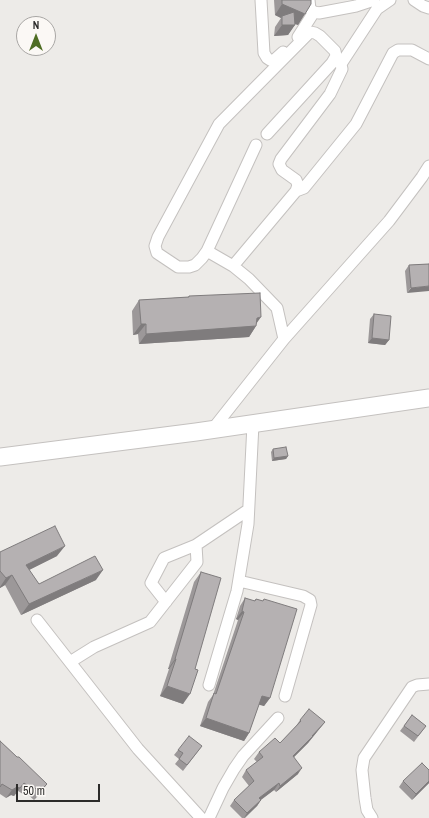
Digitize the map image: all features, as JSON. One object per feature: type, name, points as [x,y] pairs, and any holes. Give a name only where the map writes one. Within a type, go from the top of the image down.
[{"type":"main road","points":[[0,458],[212,430],[429,398]]},
{"type":"street","points":[[261,0],[264,52],[270,60],[274,60],[297,39],[314,12]]},
{"type":"street","points":[[309,0],[310,9],[319,13],[356,6],[374,0]]},
{"type":"street","points":[[266,134],[332,63],[338,60],[377,9],[390,0]]},
{"type":"street","points":[[414,0],[429,8]]},
{"type":"street","points":[[233,266],[296,191],[298,184],[296,180],[282,170],[279,164],[281,159],[330,94],[342,69],[336,51],[315,33],[310,32],[219,124],[158,236],[155,246],[157,253],[178,267],[189,267],[195,265],[202,258],[207,251],[256,145]]},
{"type":"street","points":[[296,191],[304,188],[356,124],[393,52],[398,50],[412,50],[429,59]]},
{"type":"street","points":[[212,430],[284,339],[390,221],[429,166]]},
{"type":"street","points":[[207,251],[233,266],[249,279],[277,308],[284,339]]},
{"type":"street","points":[[209,685],[239,581],[248,524],[253,424]]},
{"type":"street","points":[[166,602],[151,583],[164,558],[196,545],[248,510]]},
{"type":"street","points":[[70,662],[94,647],[150,622],[197,562],[196,545]]},
{"type":"street","points":[[239,581],[304,596],[310,600],[311,605],[285,696]]},
{"type":"street","points":[[37,620],[138,749],[201,818]]},
{"type":"street","points":[[372,818],[367,810],[365,798],[362,770],[364,758],[412,687],[429,684]]},
{"type":"street","points":[[209,818],[234,768],[278,718]]},
{"type":"building","points":[[282,0],[311,0],[311,4],[305,14],[282,4]]},
{"type":"building","points":[[294,12],[295,25],[282,25],[282,16]]},
{"type":"building","points":[[429,264],[429,286],[411,288],[409,265]]},
{"type":"building","points":[[260,293],[261,317],[257,318],[256,326],[146,334],[146,324],[141,324],[139,300]]},
{"type":"building","points":[[374,314],[391,316],[389,340],[372,338]]},
{"type":"building","points":[[286,447],[288,456],[274,458],[273,449]]},
{"type":"building","points":[[55,526],[65,546],[26,565],[39,584],[95,556],[103,570],[29,604],[12,575],[6,578],[0,571],[0,552]]},
{"type":"building","points":[[201,572],[221,578],[195,669],[198,670],[190,694],[167,686]]},
{"type":"building","points":[[245,598],[255,601],[256,599],[263,601],[264,599],[297,609],[270,698],[262,696],[249,733],[206,718],[214,693],[216,694],[244,612],[242,611]]},
{"type":"building","points":[[309,709],[325,722],[293,756],[302,768],[280,786],[279,783],[259,798],[261,800],[247,813],[234,800],[254,781],[246,770],[263,757],[259,752],[275,738],[280,743],[301,721],[300,720]]},
{"type":"building","points":[[412,715],[426,726],[418,736],[404,726]]},
{"type":"building","points":[[189,736],[202,746],[187,765],[179,759],[183,753],[178,750]]},
{"type":"building","points":[[0,741],[47,784],[39,792],[32,785],[28,786],[24,783],[20,788],[17,787],[12,790],[2,784],[0,787]]},
{"type":"building","points":[[422,763],[429,770],[429,781],[416,794],[403,781]]}]
